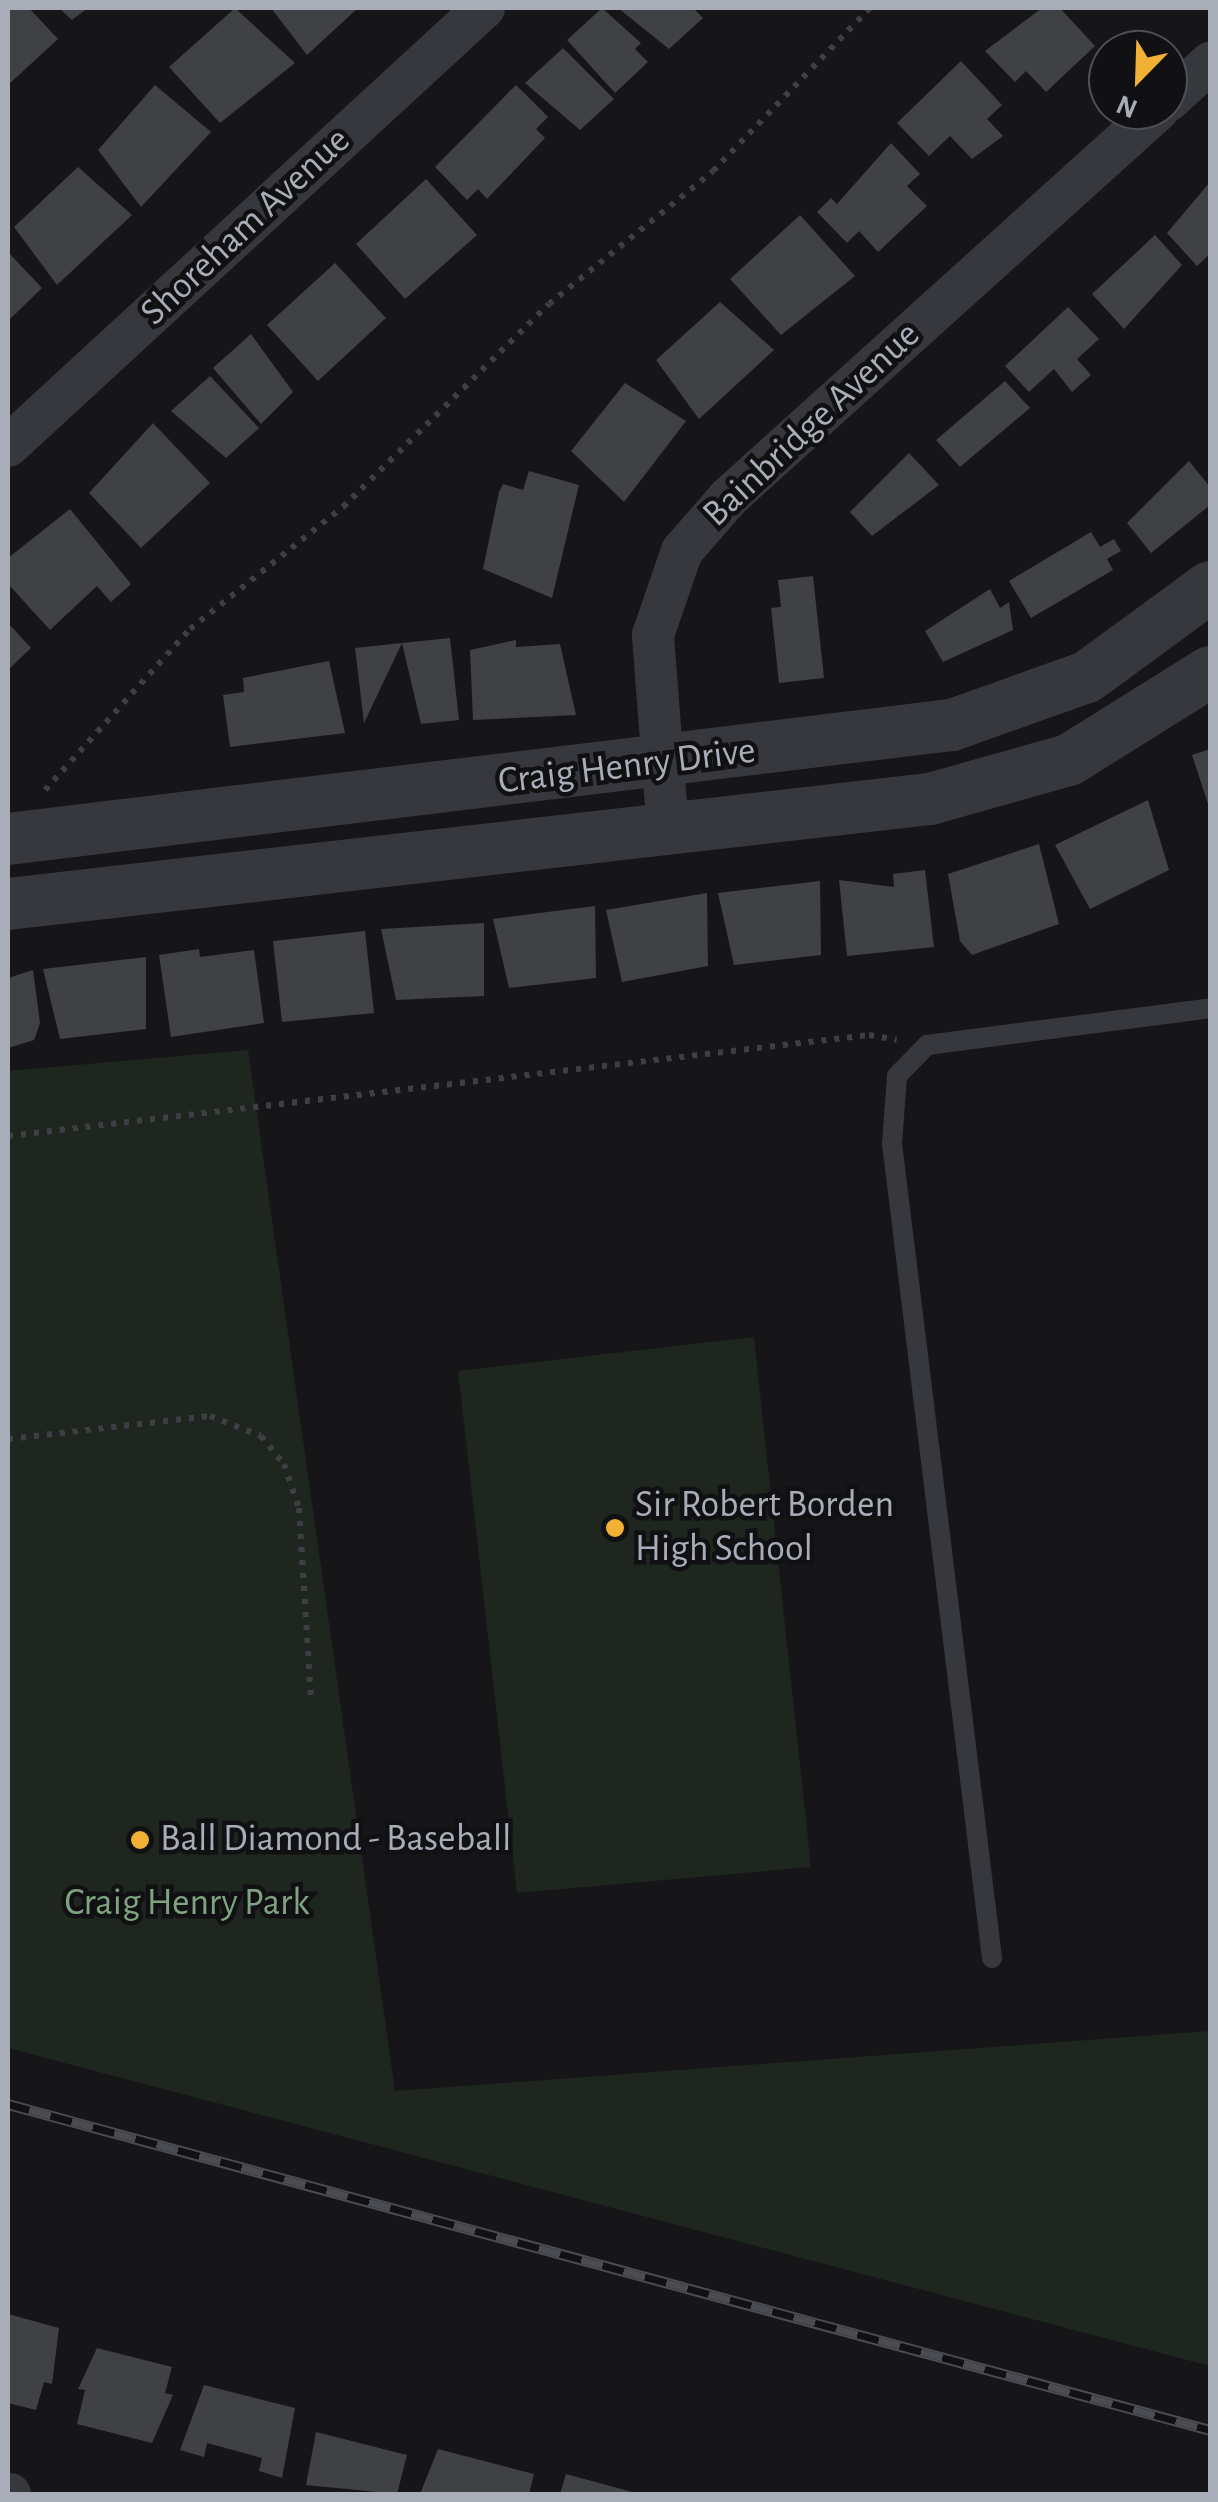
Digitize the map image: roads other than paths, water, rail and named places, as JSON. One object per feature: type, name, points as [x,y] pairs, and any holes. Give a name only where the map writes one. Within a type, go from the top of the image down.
[{"type":"street","name":"Shoreham Avenue","points":[[8,446],[484,8]]},
{"type":"street","points":[[1188,83],[1210,63]]},
{"type":"street","name":"Bainbridge Avenue","points":[[668,831],[653,635],[682,551],[728,498],[1136,130]]},
{"type":"street","name":"Craig Henry Drive","points":[[18,838],[902,734],[999,713],[1087,677],[1210,587]]},
{"type":"street","name":"Craig Henry Drive","points":[[8,904],[884,806],[1025,775],[1109,741],[1210,672]]},
{"type":"lane","points":[[992,1958],[892,1144],[897,1076],[927,1045],[1210,1008]]},
{"type":"railway","points":[[8,2104],[1210,2430]]},
{"type":"place","name":"Sir Robert Borden High School","points":[[615,1528]]},
{"type":"place","name":"Ball Diamond - Baseball","points":[[140,1840]]},
{"type":"park label","name":"Craig Henry Park","points":[[187,1904]]}]
